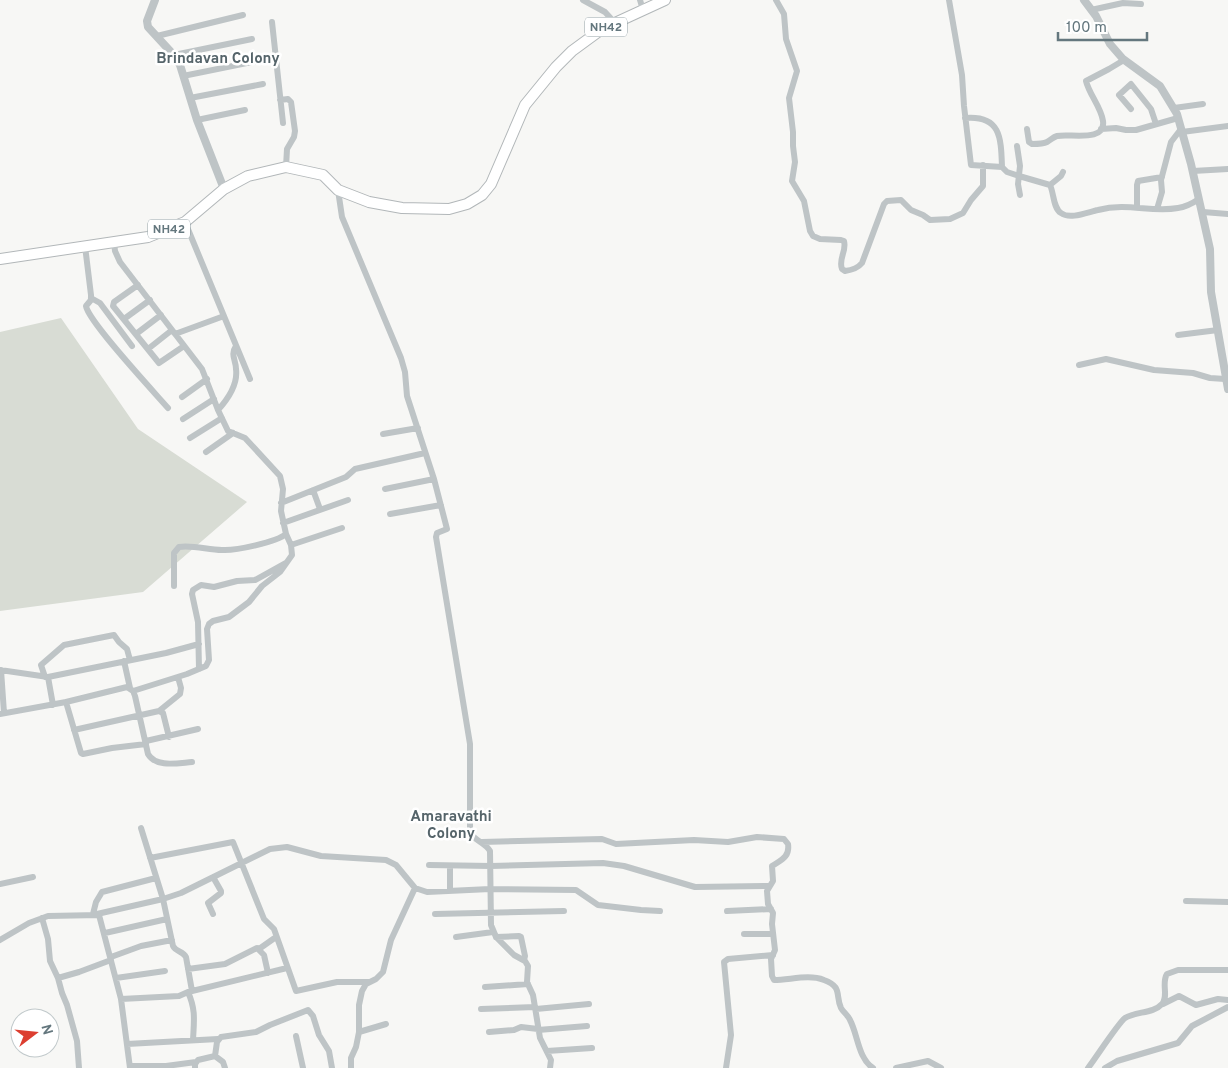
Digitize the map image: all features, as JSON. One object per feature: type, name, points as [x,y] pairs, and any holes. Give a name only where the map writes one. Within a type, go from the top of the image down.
[{"type":"highway","name":"NH42","points":[[0,259],[148,236],[185,222],[224,189],[248,176],[286,167],[323,176],[338,190],[369,202],[402,208],[449,209],[467,204],[482,195],[491,184],[525,105],[556,67],[586,40],[641,5],[665,0]]},
{"type":"street","points":[[155,0],[147,24],[148,27],[174,55],[224,189]]},
{"type":"street","points":[[584,0],[605,12],[615,23]]},
{"type":"street","points":[[776,0],[784,14],[786,39],[797,71],[789,98],[795,164],[792,181],[804,201],[810,231],[813,236],[820,239],[841,240],[844,242],[845,247],[840,260],[842,269],[848,271],[862,264],[884,204],[887,201],[901,200],[911,210],[932,220],[950,220],[963,213],[983,186],[983,165]]},
{"type":"street","points":[[949,0],[962,75],[965,118],[972,165],[1002,167],[1007,172],[1050,185]]},
{"type":"street","points":[[1084,0],[1110,44],[1124,60],[1156,82],[1174,108],[1178,118],[1200,199],[1210,249],[1212,292],[1228,389]]},
{"type":"street","points":[[1091,10],[1123,3],[1141,4]]},
{"type":"street","points":[[157,36],[243,15]]},
{"type":"street","points":[[272,22],[282,123]]},
{"type":"street","points":[[174,55],[252,39]]},
{"type":"street","points":[[1101,129],[1102,119],[1086,81],[1110,70],[1124,60]]},
{"type":"street","points":[[183,76],[257,61]]},
{"type":"street","points":[[190,98],[262,84]]},
{"type":"street","points":[[1131,109],[1119,95],[1131,84],[1151,109],[1156,124]]},
{"type":"street","points":[[280,100],[288,99],[291,102],[294,131],[294,137],[287,148],[286,167]]},
{"type":"street","points":[[1174,108],[1203,104]]},
{"type":"street","points":[[197,120],[245,110]]},
{"type":"street","points":[[965,118],[983,118],[998,131],[1002,167]]},
{"type":"street","points":[[1027,129],[1029,142],[1032,144],[1048,142],[1054,137],[1063,135],[1092,136],[1101,129],[1116,128],[1132,131],[1178,118]]},
{"type":"street","points":[[1157,209],[1162,192],[1162,177],[1171,142],[1181,130],[1228,127]]},
{"type":"street","points":[[1018,146],[1020,166],[1018,188],[1020,195]]},
{"type":"street","points":[[1193,171],[1228,169]]},
{"type":"street","points":[[1050,185],[1063,172]]},
{"type":"street","points":[[1137,207],[1136,186],[1138,180],[1162,177]]},
{"type":"street","points":[[1050,185],[1057,209],[1062,214],[1075,215],[1116,206],[1157,209],[1179,208],[1200,199]]},
{"type":"street","points":[[338,190],[342,217],[401,358],[408,396],[447,529],[437,533],[436,537],[470,744],[470,832],[473,838],[482,842],[490,851],[490,914],[495,934],[514,955],[527,963],[529,969],[528,984],[532,990],[536,1008],[538,1030],[551,1060],[550,1068]]},
{"type":"street","points":[[1203,212],[1228,214]]},
{"type":"street","points":[[185,222],[250,379]]},
{"type":"street","points":[[114,242],[116,256],[202,369],[228,431],[245,438],[280,476],[283,489],[280,503],[283,523],[291,544],[292,556],[280,572],[262,586],[249,602],[232,615],[209,624],[207,629],[209,663],[199,669],[132,690],[2,713],[0,670],[47,677],[166,653],[199,644]]},
{"type":"street","points":[[85,246],[92,298],[86,306],[87,312],[168,408]]},
{"type":"street","points":[[138,285],[114,302],[113,306],[160,363],[184,346]]},
{"type":"street","points":[[92,298],[100,303],[132,346]]},
{"type":"street","points":[[124,319],[150,300]]},
{"type":"street","points":[[136,334],[161,315]]},
{"type":"street","points":[[148,349],[174,332],[224,316]]},
{"type":"street","points":[[1178,335],[1218,330]]},
{"type":"street","points":[[218,410],[225,402],[235,383],[236,370],[232,354],[236,346]]},
{"type":"street","points":[[1079,365],[1106,359],[1154,370],[1193,373],[1210,378],[1225,378]]},
{"type":"street","points":[[182,396],[207,379]]},
{"type":"street","points":[[183,419],[214,399]]},
{"type":"street","points":[[190,438],[222,418]]},
{"type":"street","points":[[383,434],[418,428]]},
{"type":"street","points":[[206,452],[233,433]]},
{"type":"street","points":[[280,503],[346,477],[355,469],[425,453]]},
{"type":"street","points":[[385,489],[434,480]]},
{"type":"street","points":[[312,490],[320,509]]},
{"type":"street","points":[[283,523],[348,500]]},
{"type":"street","points":[[390,514],[441,505]]},
{"type":"street","points":[[291,544],[342,528]]},
{"type":"street","points":[[174,586],[174,553],[177,548],[188,547],[225,551],[275,540],[286,534]]},
{"type":"street","points":[[199,669],[198,622],[192,594],[196,587],[201,585],[214,587],[255,580],[289,562]]},
{"type":"street","points":[[53,705],[47,677],[41,665],[61,647],[114,635],[127,649],[132,690],[148,754],[154,762],[192,762]]},
{"type":"street","points":[[74,730],[159,711],[180,694],[181,688],[178,677]]},
{"type":"street","points":[[66,702],[79,750],[83,754],[146,743],[198,729]]},
{"type":"street","points":[[159,711],[163,713],[169,736]]},
{"type":"street","points":[[141,828],[175,949],[185,954],[195,1015],[193,1040]]},
{"type":"street","points":[[482,842],[602,838],[616,844],[694,840],[728,842],[758,837],[784,839],[788,844],[787,856],[772,866],[773,881],[767,891],[768,904],[773,913],[772,924],[775,950],[771,959],[772,976],[774,980],[823,979],[835,986],[839,994],[840,1007],[851,1021],[866,1062],[873,1068]]},
{"type":"street","points":[[150,858],[230,842],[234,844],[240,864],[264,919],[274,929],[295,989],[298,991],[337,982],[370,982]]},
{"type":"street","points":[[0,940],[42,918],[57,915],[95,914],[181,893],[270,849],[287,847],[321,856],[380,859],[393,862],[415,888],[427,892],[490,889],[576,890],[598,905],[640,910],[660,910]]},
{"type":"street","points":[[429,865],[491,866],[603,863],[624,866],[695,888],[769,886]]},
{"type":"street","points":[[450,866],[450,890]]},
{"type":"street","points":[[0,884],[33,877]]},
{"type":"street","points":[[95,914],[96,902],[102,892],[156,878]]},
{"type":"street","points":[[212,914],[208,903],[221,893],[214,878]]},
{"type":"street","points":[[350,1068],[359,1032],[360,996],[364,987],[383,972],[392,940],[415,888]]},
{"type":"street","points":[[1186,901],[1228,902]]},
{"type":"street","points":[[727,910],[771,909]]},
{"type":"street","points":[[435,914],[564,911]]},
{"type":"street","points":[[95,914],[102,919],[121,999],[130,1067],[196,1065],[215,1056]]},
{"type":"street","points":[[42,918],[48,939],[50,961],[58,978],[76,1041],[79,1068]]},
{"type":"street","points":[[105,933],[167,919]]},
{"type":"street","points":[[456,937],[495,934],[522,937],[524,960]]},
{"type":"street","points":[[744,934],[773,934]]},
{"type":"street","points":[[188,969],[225,964],[238,959],[252,950],[259,949],[276,937]]},
{"type":"street","points":[[58,978],[79,972],[141,946],[172,940]]},
{"type":"street","points":[[259,949],[268,973]]},
{"type":"street","points":[[726,1068],[731,1035],[724,962],[728,958],[773,955]]},
{"type":"street","points":[[121,999],[178,996],[287,968]]},
{"type":"street","points":[[1162,1004],[1165,998],[1164,979],[1167,974],[1178,970],[1228,970]]},
{"type":"street","points":[[116,978],[165,971]]},
{"type":"street","points":[[485,987],[528,984]]},
{"type":"street","points":[[1088,1068],[1124,1018],[1153,1009],[1179,996],[1196,1005],[1218,999],[1228,1000]]},
{"type":"street","points":[[482,1010],[589,1004]]},
{"type":"street","points":[[1105,1068],[1117,1061],[1178,1043],[1192,1026],[1228,1008]]},
{"type":"street","points":[[127,1044],[218,1039],[256,1032],[309,1011],[313,1016],[319,1035],[329,1052],[332,1068]]},
{"type":"street","points":[[359,1032],[386,1024]]},
{"type":"street","points":[[489,1032],[514,1030],[521,1027],[538,1030],[587,1026]]},
{"type":"street","points":[[296,1036],[303,1068]]},
{"type":"street","points":[[215,1056],[218,1039]]},
{"type":"street","points":[[547,1051],[592,1048]]},
{"type":"street","points":[[215,1056],[223,1062],[225,1068]]},
{"type":"street","points":[[896,1068],[928,1061],[941,1068]]},
{"type":"shaded area","points":[[61,318],[138,429],[247,502],[143,592],[0,611],[0,332]]},
{"type":"district","name":"Brindavan Colony","points":[[218,58]]},
{"type":"district","name":"Amaravathi Colony","points":[[451,824]]}]
